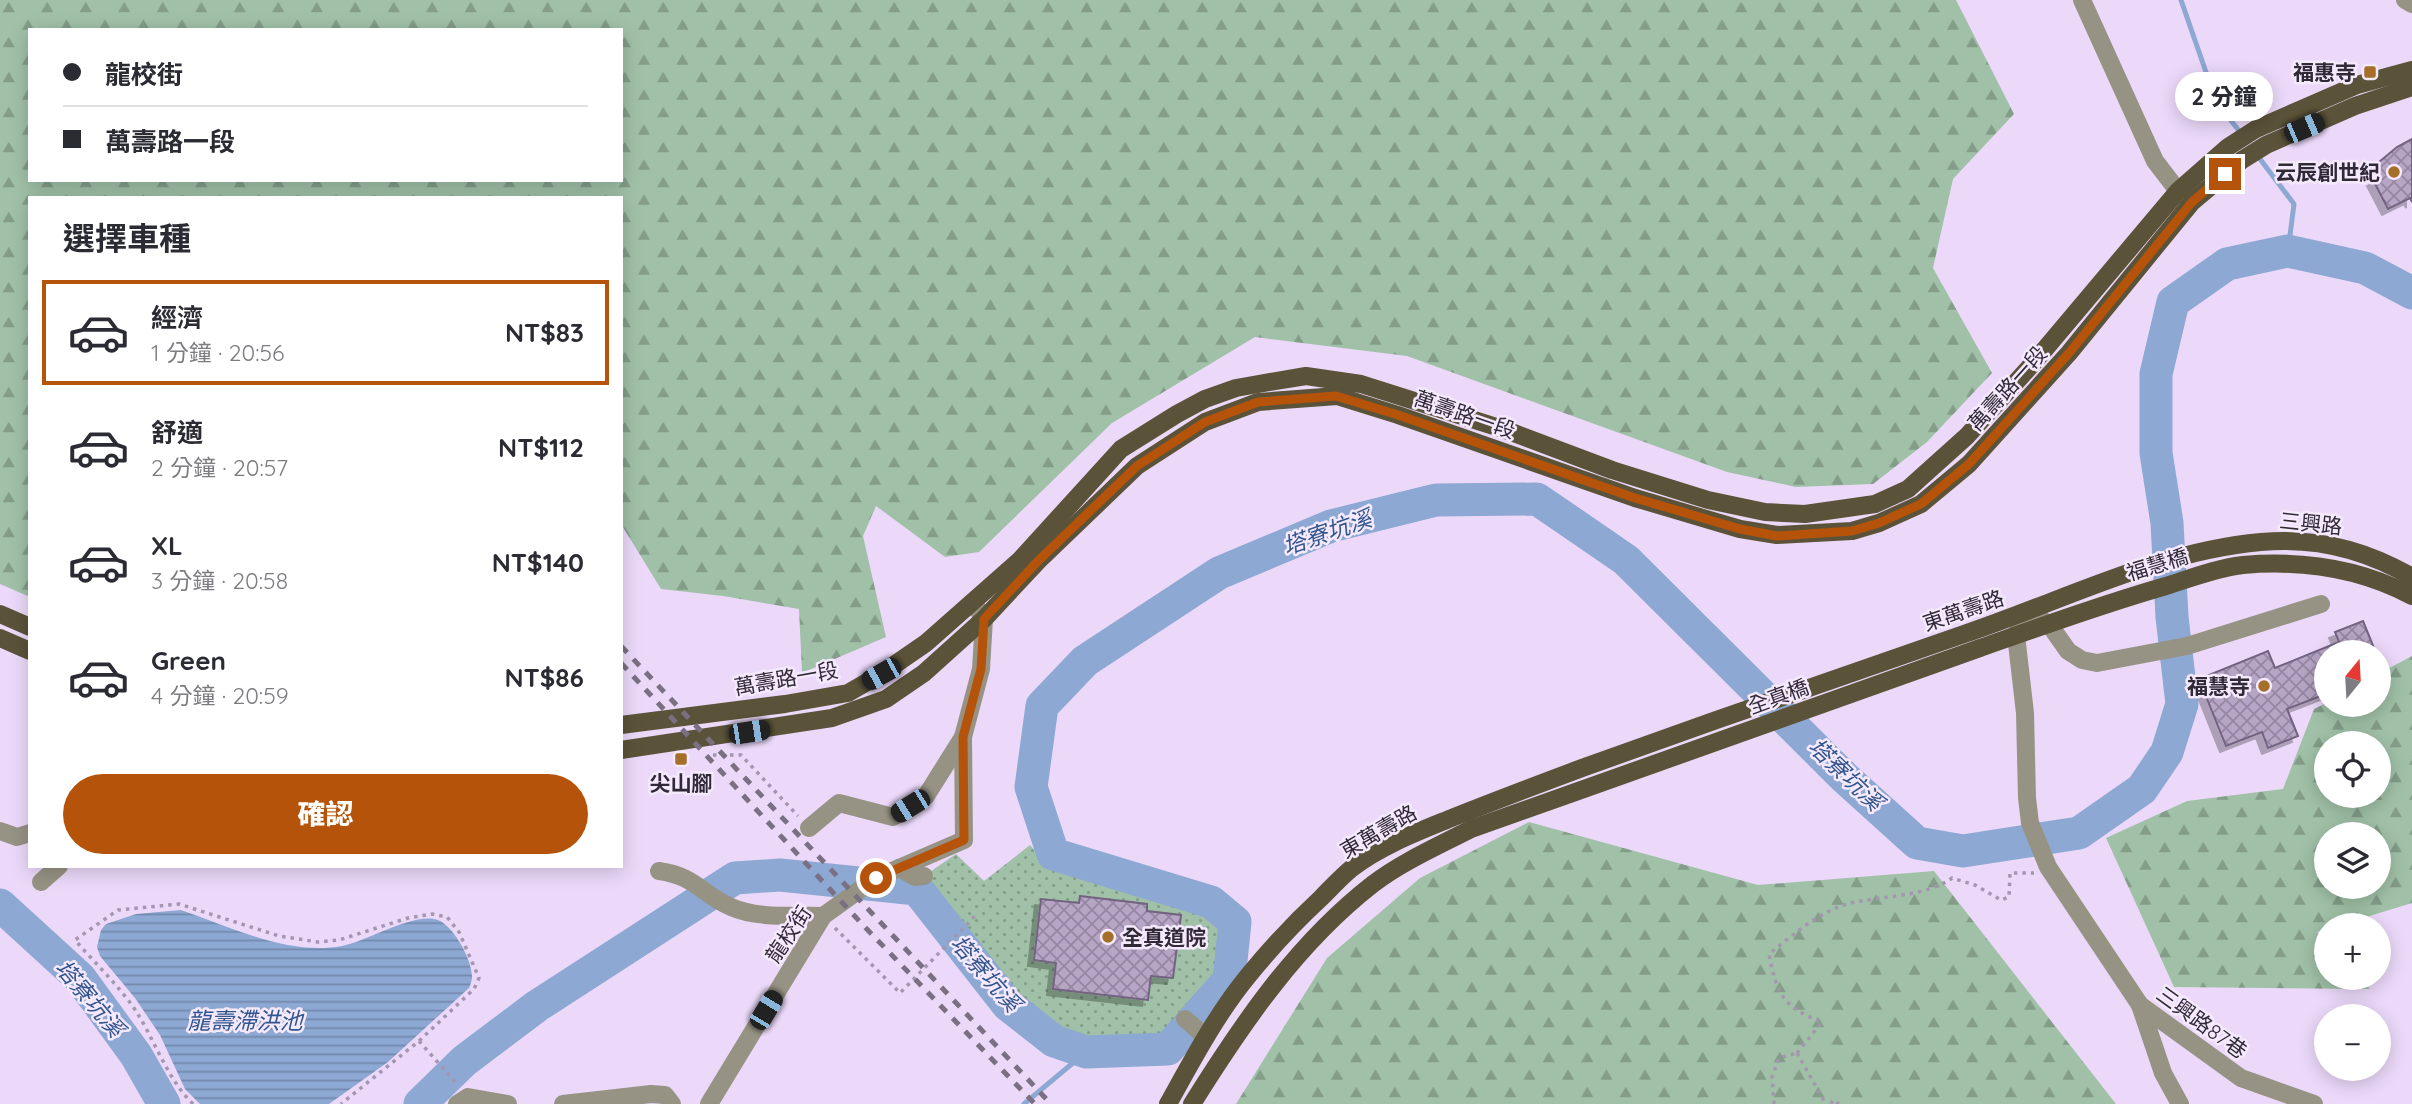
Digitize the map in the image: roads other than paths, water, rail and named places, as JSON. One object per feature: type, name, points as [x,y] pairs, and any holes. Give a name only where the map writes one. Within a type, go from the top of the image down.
[{"type":"main road","name":"萬壽路一段","points":[[623,725],[848,693],[926,643],[1020,560],[1121,449],[1205,399],[1236,388],[1306,376],[1361,384],[1506,430],[1612,470],[1708,500],[1765,512],[1805,514],[1875,505],[1908,489],[1968,436],[2228,147],[2256,129],[2357,85],[2412,70]]},
{"type":"main road","name":"萬壽路一段","points":[[623,750],[786,726],[843,715],[886,699],[923,673],[984,619],[1038,561],[1137,466],[1205,422],[1258,402],[1336,396],[1635,498],[1740,529],[1777,536],[1852,531],[1879,523],[1921,504],[1969,464],[2069,353],[2185,197],[2266,145],[2356,106],[2412,87]]},
{"type":"main road","name":"三興路","points":[[2201,552],[2259,542],[2292,541],[2333,546],[2360,553],[2385,561],[2412,577]]},
{"type":"main road","name":"福慧橋","points":[[2128,572],[2201,552]]},
{"type":"main road","name":"三興路","points":[[2207,573],[2239,565],[2312,565],[2350,572],[2390,585],[2412,596]]},
{"type":"main road","name":"東萬壽路","points":[[1810,687],[2027,612],[2128,572]]},
{"type":"main road","name":"福慧橋","points":[[2121,599],[2207,573]]},
{"type":"main road","name":"東萬壽路","points":[[1849,695],[2121,599]]},
{"type":"main road","points":[[0,614],[28,626]]},
{"type":"main road","points":[[0,638],[28,650]]},
{"type":"main road","name":"全真橋","points":[[1705,724],[1810,687]]},
{"type":"main road","name":"全真橋","points":[[1721,740],[1849,695]]},
{"type":"main road","name":"東萬壽路","points":[[1168,1104],[1206,1037],[1246,978],[1296,922],[1353,867],[1405,837],[1524,789],[1705,724]]},
{"type":"main road","name":"東萬壽路","points":[[1192,1104],[1225,1051],[1276,983],[1332,917],[1375,883],[1416,857],[1471,830],[1721,740]]},
{"type":"main road","points":[[1206,1037],[1225,1051]]},
{"type":"street","points":[[2082,0],[2155,161],[2185,197]]},
{"type":"street","points":[[2405,0],[2412,4]]},
{"type":"street","points":[[972,602],[984,619]]},
{"type":"street","points":[[2016,635],[2027,612],[2049,624],[2068,651],[2082,660],[2097,663],[2187,646],[2321,604]]},
{"type":"street","name":"龍校街","points":[[709,1104],[823,916],[876,878],[964,840],[963,737],[981,669],[984,619]]},
{"type":"street","name":"三興路87巷","points":[[2016,635],[2025,713],[2030,823],[2048,867],[2140,1005],[2241,1078],[2314,1104]]},
{"type":"street","points":[[809,828],[839,803],[893,817],[926,796],[963,737]]},
{"type":"street","points":[[0,831],[18,837],[28,834]]},
{"type":"street","points":[[41,882],[58,868]]},
{"type":"street","points":[[899,868],[915,877],[923,876]]},
{"type":"street","points":[[659,871],[685,877],[727,906],[744,912],[823,916]]},
{"type":"street","points":[[2140,1005],[2163,1073],[2180,1104]]},
{"type":"street","points":[[1185,1019],[1206,1037]]},
{"type":"street","points":[[564,1104],[651,1094],[665,1095],[672,1104]]},
{"type":"street","points":[[463,1100],[508,1104]]},
{"type":"water","name":"龍壽滯洪池","points":[[181,910],[260,938],[301,947],[322,948],[352,943],[400,924],[434,919],[448,927],[460,943],[469,962],[472,978],[469,988],[388,1062],[329,1104],[200,1104],[185,1089],[160,1035],[135,998],[100,956],[97,947],[101,930],[106,924],[136,914]]},
{"type":"waterway","points":[[2181,0],[2216,101],[2243,136]]},
{"type":"waterway","points":[[2257,155],[2294,204],[2288,251]]},
{"type":"waterway","name":"塔寮坑溪","points":[[420,1104],[464,1061],[537,1006],[735,878],[780,875],[917,889],[1008,1005],[1054,1041],[1086,1052],[1168,1049],[1229,980],[1235,922],[1211,902],[1053,854],[1031,787],[1042,706],[1085,661],[1219,573],[1331,526],[1436,500],[1537,499],[1626,560],[1844,777],[1917,843],[1963,851],[2079,833],[2142,789],[2167,752],[2182,704],[2172,617],[2167,523],[2156,453],[2156,374],[2173,302],[2227,264],[2288,251],[2365,268],[2412,293]]},
{"type":"waterway","name":"塔寮坑溪","points":[[0,905],[80,978],[136,1055],[164,1104]]},
{"type":"waterway","points":[[1024,1104],[1086,1052]]},
{"type":"railway","points":[[623,648],[1051,1104]]},
{"type":"railway","points":[[623,665],[862,924],[1035,1104]]},
{"type":"place","name":"福惠寺","points":[[2370,72]]},
{"type":"place","name":"云辰創世紀","points":[[2394,172]]},
{"type":"place","name":"福慧寺","points":[[2264,686]]},
{"type":"place","name":"尖山腳","points":[[681,759]]},
{"type":"place","name":"全真道院","points":[[1108,937]]}]
